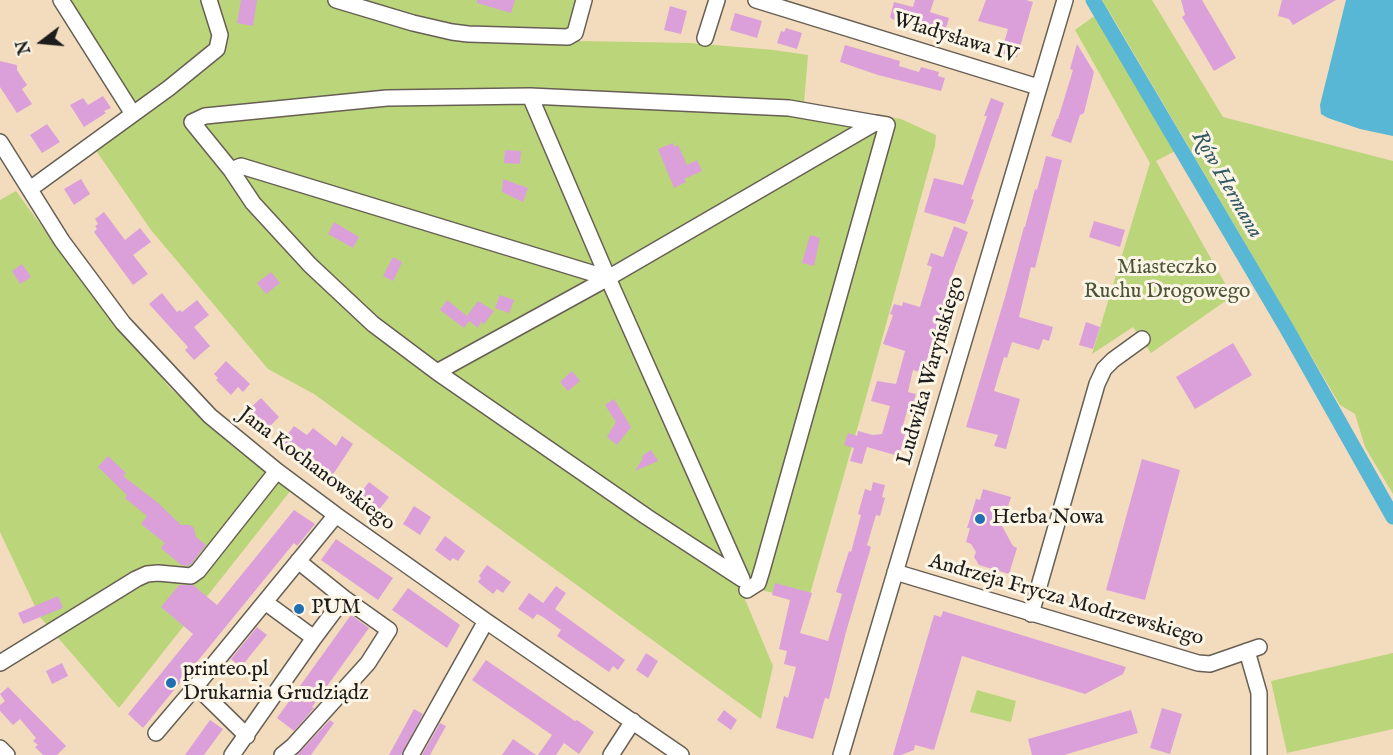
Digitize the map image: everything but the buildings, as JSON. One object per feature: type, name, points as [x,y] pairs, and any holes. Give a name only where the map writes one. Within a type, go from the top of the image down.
[{"type":"street","points":[[61,0],[133,114]]},
{"type":"street","points":[[30,189],[169,88],[217,49],[220,35],[209,0]]},
{"type":"street","points":[[336,0],[452,32],[568,37],[574,33],[584,0]]},
{"type":"street","points":[[705,38],[717,0]]},
{"type":"street","name":"Władysława IV","points":[[756,0],[1038,87]]},
{"type":"street","name":"Ludwika Waryńskiego","points":[[841,755],[1065,0]]},
{"type":"street","points":[[530,96],[742,579],[647,517],[437,372],[373,324],[310,265],[253,203],[231,170],[192,122],[205,116],[387,98],[530,96],[789,108],[887,125],[762,570],[758,583],[747,590]]},
{"type":"street","points":[[437,372],[608,278],[875,123]]},
{"type":"street","name":"Jana Kochanowskiego","points":[[0,142],[62,241],[123,323],[210,416],[277,471],[336,515],[681,755]]},
{"type":"street","points":[[231,170],[241,166],[252,169],[608,278]]},
{"type":"street","points":[[1031,614],[1097,384],[1104,369],[1142,339]]},
{"type":"street","points":[[0,663],[136,579],[147,574],[158,573],[191,576],[198,571],[277,471]]},
{"type":"street","points":[[156,733],[336,515]]},
{"type":"street","points":[[282,755],[293,746],[368,663],[389,630],[298,561]]},
{"type":"street","name":"Andrzeja Frycza Modrzewskiego","points":[[895,572],[1198,663],[1210,664],[1253,649],[1259,693],[1259,755]]},
{"type":"street","points":[[232,755],[344,598]]},
{"type":"street","points":[[265,602],[314,638]]},
{"type":"street","points":[[411,755],[486,621]]},
{"type":"street","points":[[196,686],[247,736]]},
{"type":"street","points":[[611,755],[633,721]]},
{"type":"street","points":[[0,748],[7,755]]},
{"type":"green space","points":[[54,0],[591,0],[579,41],[690,43],[808,55],[804,103],[901,119],[936,135],[935,146],[865,401],[808,601],[739,585],[773,666],[761,719],[314,394],[268,369],[151,230],[88,139],[123,112]]},
{"type":"green space","name":"Miasteczko Ruchu Drogowego","points":[[1102,0],[1152,0],[1223,117],[1393,161],[1393,494],[1365,447],[1355,414],[1340,405],[1106,6],[1179,149],[1156,161],[1236,303],[1224,302],[1151,353],[1133,327],[1092,354],[1150,163],[1075,30],[1100,12],[1104,4]]},
{"type":"green space","points":[[16,191],[73,269],[170,388],[228,442],[291,490],[119,708],[40,617],[0,532],[0,200]]},
{"type":"green space","points":[[1393,653],[1393,729],[1287,753],[1271,681]]},
{"type":"green space","points":[[977,690],[1016,701],[1011,722],[970,712]]},
{"type":"water","points":[[1346,0],[1393,0],[1393,136],[1360,129],[1321,114],[1320,105]]},
{"type":"waterway","name":"Rów Hermana","points":[[1093,0],[1287,329],[1393,517]]},
{"type":"place","name":"Herba Nowa","points":[[980,519]]},
{"type":"place","name":"PUM","points":[[299,609]]},
{"type":"place","name":"printeo.pl Drukarnia Grudziądz","points":[[171,683]]}]
